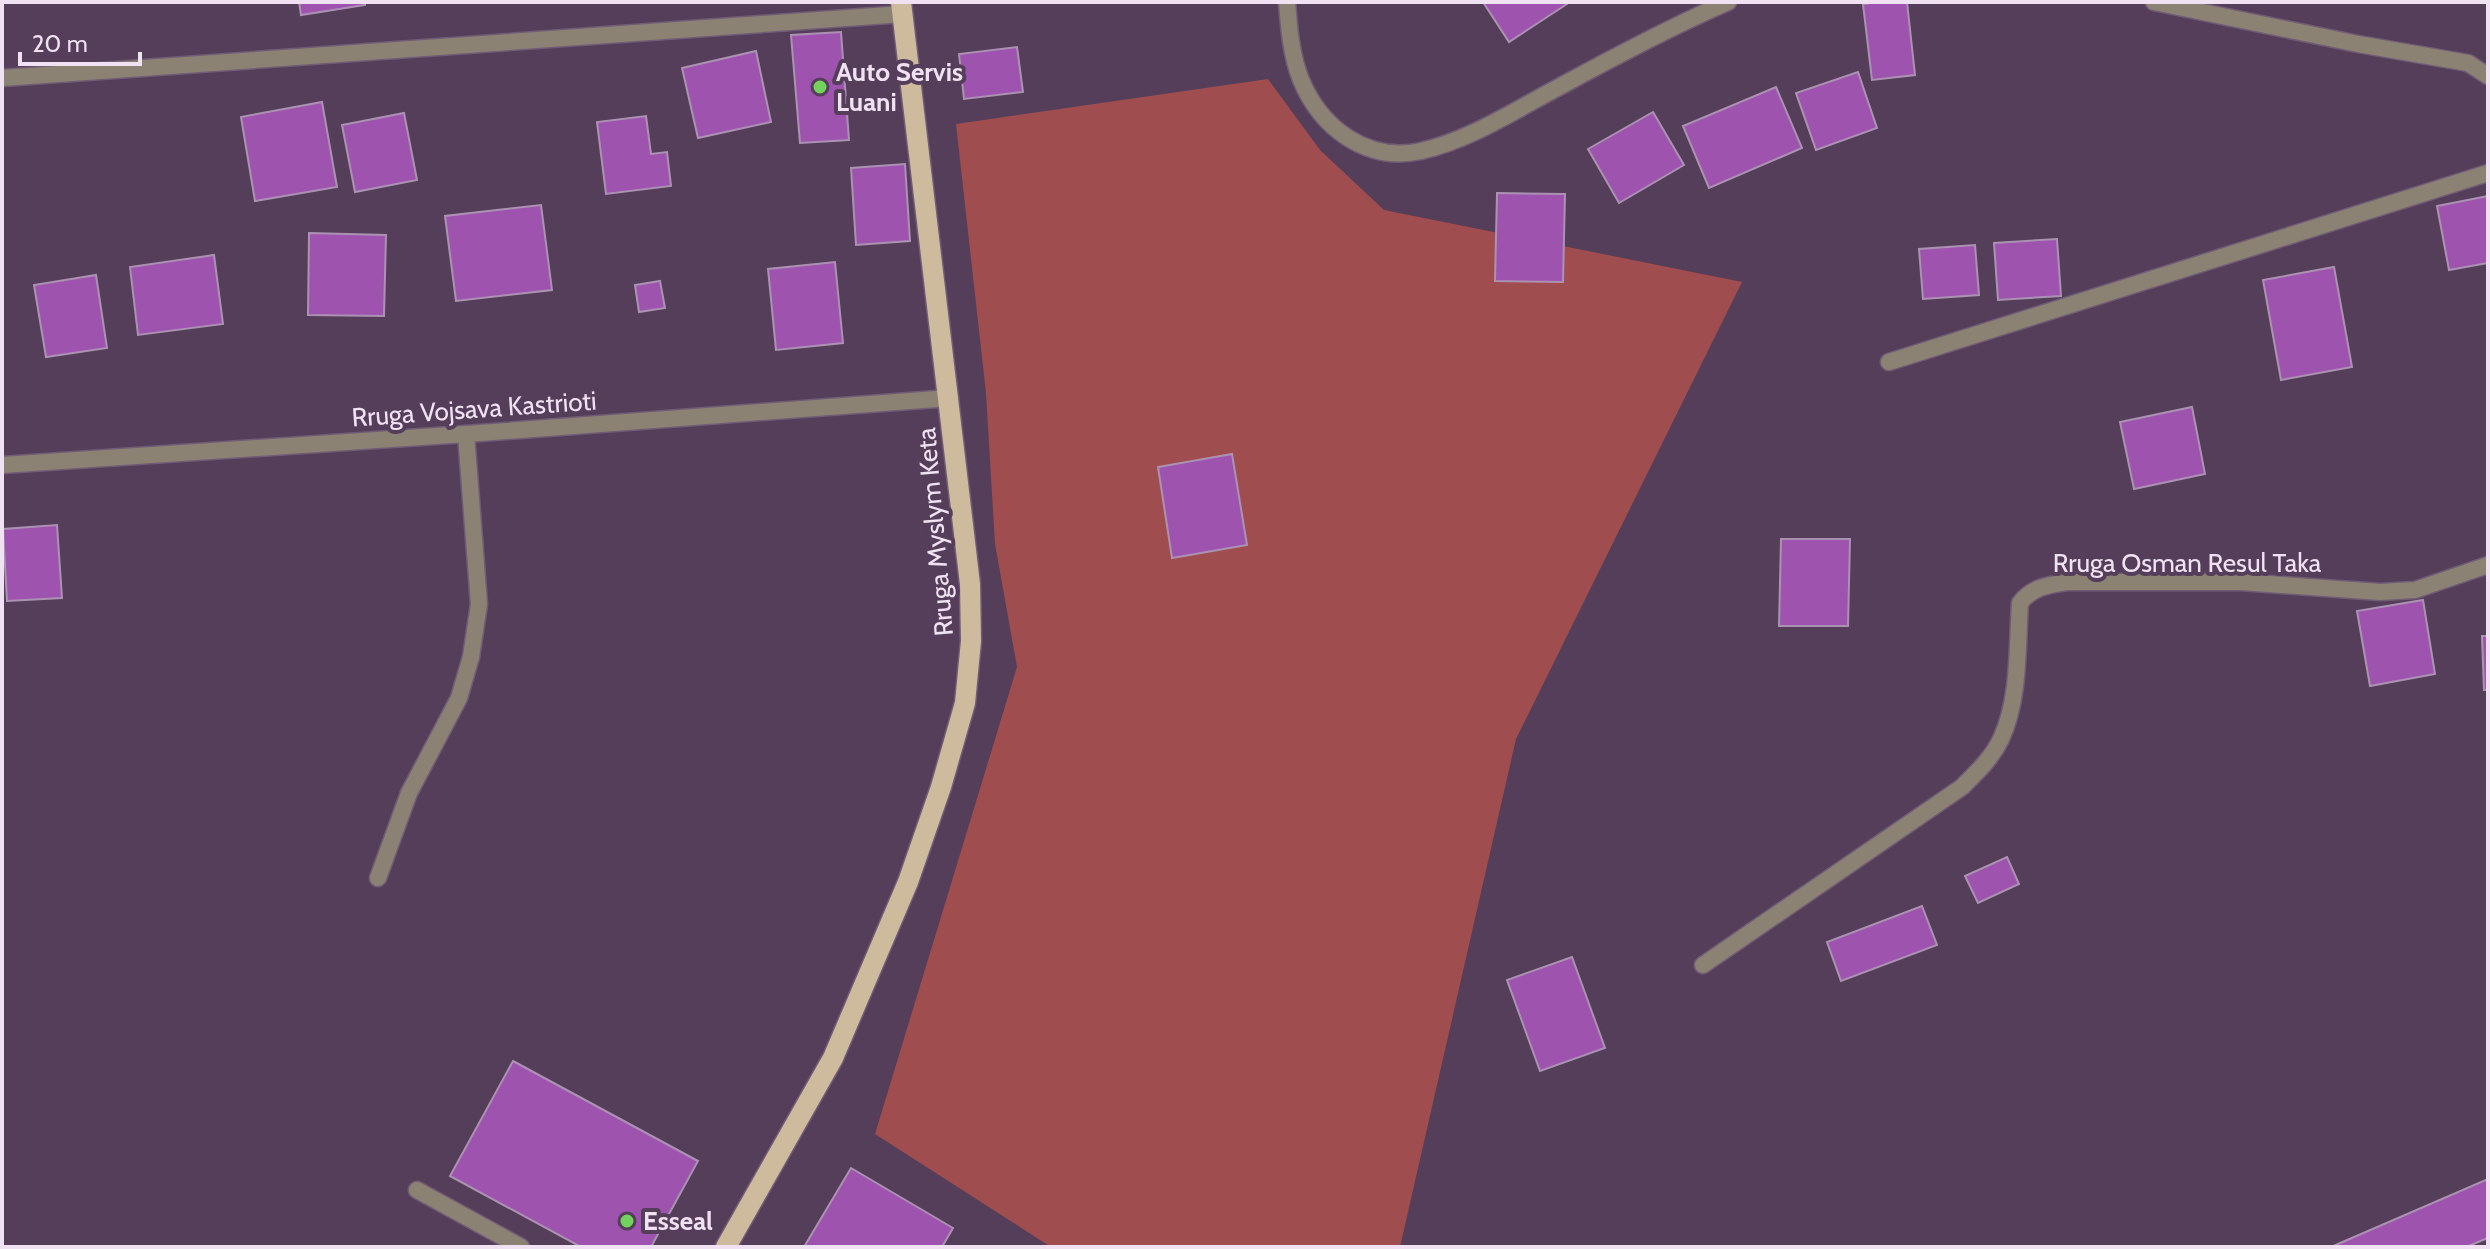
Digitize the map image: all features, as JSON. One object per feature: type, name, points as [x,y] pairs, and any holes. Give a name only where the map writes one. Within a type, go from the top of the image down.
[{"type":"main road","name":"Rruga Myslym Keta","points":[[726,1247],[833,1058],[868,979],[918,855],[965,703],[971,641],[970,584],[902,8]]},
{"type":"street","points":[[1287,2],[1291,43],[1301,80],[1321,113],[1347,140],[1380,153],[1419,152],[1465,137],[1679,23],[1728,2]]},
{"type":"street","points":[[2154,2],[2468,63],[2488,76]]},
{"type":"street","points":[[2,78],[902,8]]},
{"type":"street","points":[[1889,362],[2488,173]]},
{"type":"street","name":"Rruga Vojsava Kastrioti","points":[[2,465],[950,398]]},
{"type":"street","points":[[378,878],[409,793],[459,698],[471,657],[479,604],[466,434]]},
{"type":"street","name":"Rruga Osman Resul Taka","points":[[1703,965],[1962,787],[1986,763],[2002,738],[2013,703],[2020,603],[2027,594],[2042,586],[2067,582],[2241,582],[2380,592],[2415,590],[2488,565]]},
{"type":"street","points":[[417,1190],[521,1247]]},
{"type":"shaded area","points":[[1268,79],[1320,150],[1384,210],[1742,282],[1516,739],[1400,1247],[1051,1247],[875,1134],[1017,667],[995,544],[986,393],[956,124]]},
{"type":"building","points":[[299,2],[365,2],[365,5],[301,15]]},
{"type":"building","points":[[1483,2],[1566,2],[1567,4],[1509,42]]},
{"type":"building","points":[[1907,2],[1915,75],[1872,80],[1863,4]]},
{"type":"building","name":"Auto Servis Luani","points":[[841,32],[849,140],[800,143],[791,35]]},
{"type":"building","points":[[1017,47],[1023,92],[964,99],[959,54]]},
{"type":"building","points":[[756,51],[771,122],[698,138],[682,68]]},
{"type":"building","points":[[1858,72],[1877,128],[1816,150],[1796,93]]},
{"type":"building","points":[[1776,87],[1802,148],[1709,188],[1683,126]]},
{"type":"building","points":[[322,102],[337,187],[255,201],[241,117]]},
{"type":"building","points":[[1653,112],[1684,165],[1619,203],[1588,149]]},
{"type":"building","points":[[404,113],[417,180],[355,192],[342,125]]},
{"type":"building","points":[[646,116],[651,154],[667,152],[671,186],[606,194],[597,122]]},
{"type":"building","points":[[905,164],[910,241],[856,245],[851,168]]},
{"type":"building","points":[[1497,193],[1565,194],[1563,282],[1495,281]]},
{"type":"building","points":[[2488,196],[2488,263],[2449,270],[2437,206]]},
{"type":"building","points":[[541,205],[552,290],[456,301],[445,216]]},
{"type":"building","points":[[309,233],[386,235],[384,316],[308,315]]},
{"type":"building","points":[[2057,239],[2061,296],[1998,300],[1994,243]]},
{"type":"building","points":[[1975,245],[1979,295],[1923,299],[1919,249]]},
{"type":"building","points":[[214,255],[223,324],[138,335],[130,267]]},
{"type":"building","points":[[835,262],[843,343],[776,350],[768,269]]},
{"type":"building","points":[[2334,267],[2352,367],[2281,380],[2263,280]]},
{"type":"building","points":[[96,275],[107,348],[46,357],[34,285]]},
{"type":"building","points":[[660,281],[665,308],[639,312],[635,285]]},
{"type":"building","points":[[2192,407],[2205,474],[2134,489],[2120,422]]},
{"type":"building","points":[[1232,454],[1247,545],[1172,558],[1158,467]]},
{"type":"building","points":[[57,525],[62,598],[7,601],[3,529]]},
{"type":"building","points":[[1781,539],[1850,539],[1848,626],[1779,626]]},
{"type":"building","points":[[2423,600],[2435,674],[2370,686],[2357,611]]},
{"type":"building","points":[[2482,636],[2488,636],[2488,690],[2484,690]]},
{"type":"building","points":[[2007,857],[2019,884],[1978,903],[1965,876]]},
{"type":"building","points":[[1922,906],[1937,945],[1841,981],[1827,942]]},
{"type":"building","points":[[1572,957],[1605,1048],[1540,1071],[1507,980]]},
{"type":"building","points":[[513,1061],[698,1161],[651,1247],[581,1247],[450,1176]]},
{"type":"building","points":[[851,1168],[953,1228],[942,1247],[804,1247]]},
{"type":"building","points":[[2488,1179],[2488,1238],[2466,1247],[2331,1247]]},
{"type":"place","name":"Auto Servis Luani","points":[[820,87]]},
{"type":"place","name":"Esseal","points":[[627,1221]]}]
